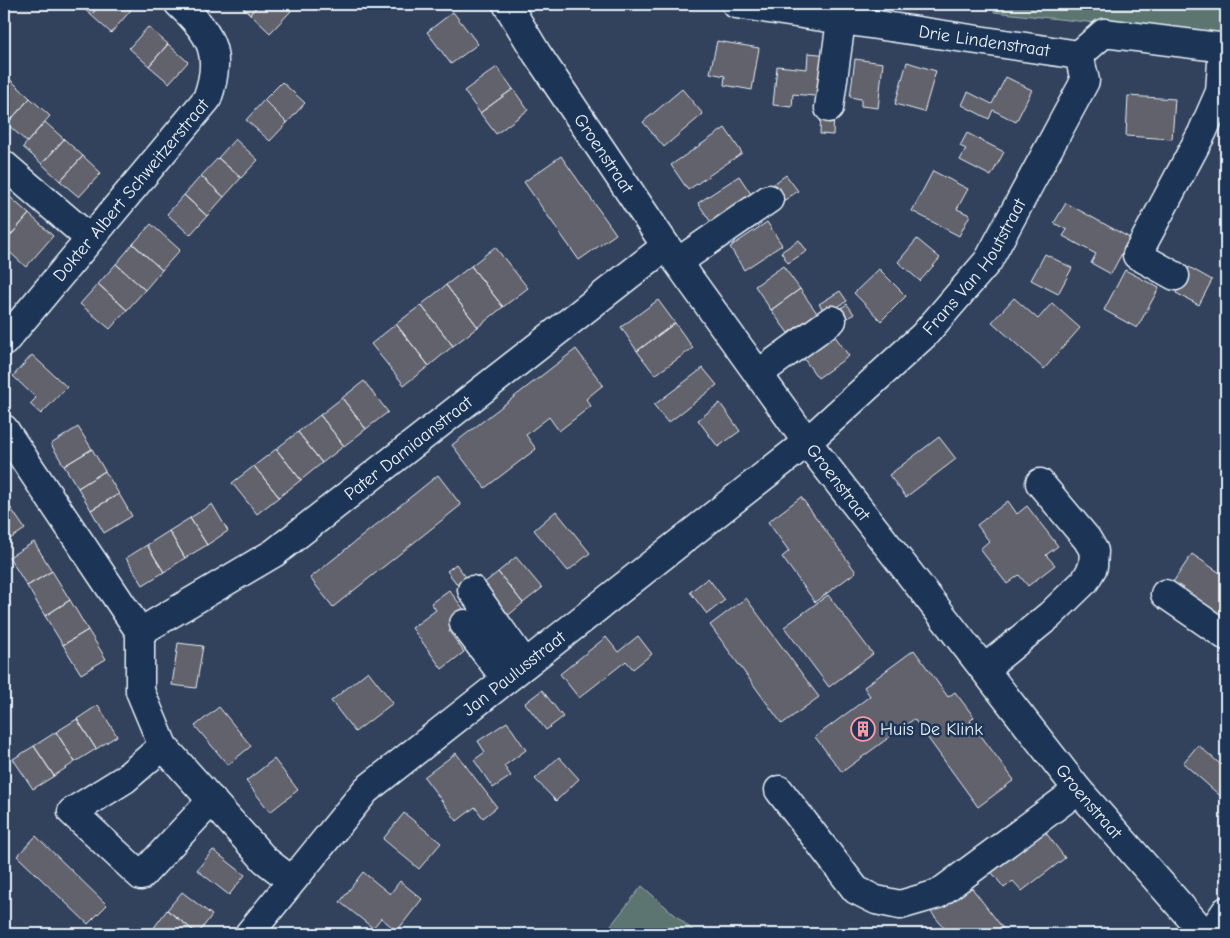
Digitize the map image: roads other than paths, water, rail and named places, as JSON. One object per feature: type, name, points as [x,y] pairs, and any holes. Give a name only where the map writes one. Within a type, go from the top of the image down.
[{"type":"street","name":"Dokter Albert Schweitzerstraat","points":[[4,342],[207,99],[215,78],[211,41],[199,22],[179,4]]},
{"type":"street","name":"Groenstraat","points":[[507,4],[537,54],[672,254],[807,442],[1078,790],[1205,934]]},
{"type":"street","name":"Drie Lindenstraat","points":[[736,4],[1079,55]]},
{"type":"street","points":[[829,108],[841,21]]},
{"type":"street","points":[[1079,55],[1104,33],[1224,48],[1220,92],[1202,133],[1137,255],[1174,276]]},
{"type":"street","name":"Frans Van Houtstraat","points":[[807,442],[924,336],[988,261],[1085,81],[1079,55]]},
{"type":"street","points":[[4,165],[89,238]]},
{"type":"street","name":"Pater Damiaanstraat","points":[[140,632],[274,553],[672,254],[769,200]]},
{"type":"street","points":[[754,368],[826,316]]},
{"type":"street","points":[[4,429],[140,632],[140,691],[163,746],[264,860],[291,880]]},
{"type":"street","name":"Jan Paulusstraat","points":[[249,934],[366,790],[807,442]]},
{"type":"street","points":[[984,669],[1050,616],[1085,582],[1092,567],[1094,551],[1087,539],[1040,483]]},
{"type":"street","points":[[472,590],[516,672]]},
{"type":"street","points":[[1165,594],[1226,636]]},
{"type":"street","points":[[464,624],[516,672]]},
{"type":"street","points":[[163,746],[125,779],[72,812],[141,876],[212,800]]},
{"type":"street","points":[[778,790],[856,890],[876,900],[900,905],[938,894],[1078,790]]},
{"type":"street","points":[[1210,934],[1226,911]]},
{"type":"place","name":"Huis De Klink","points":[[863,729]]}]
